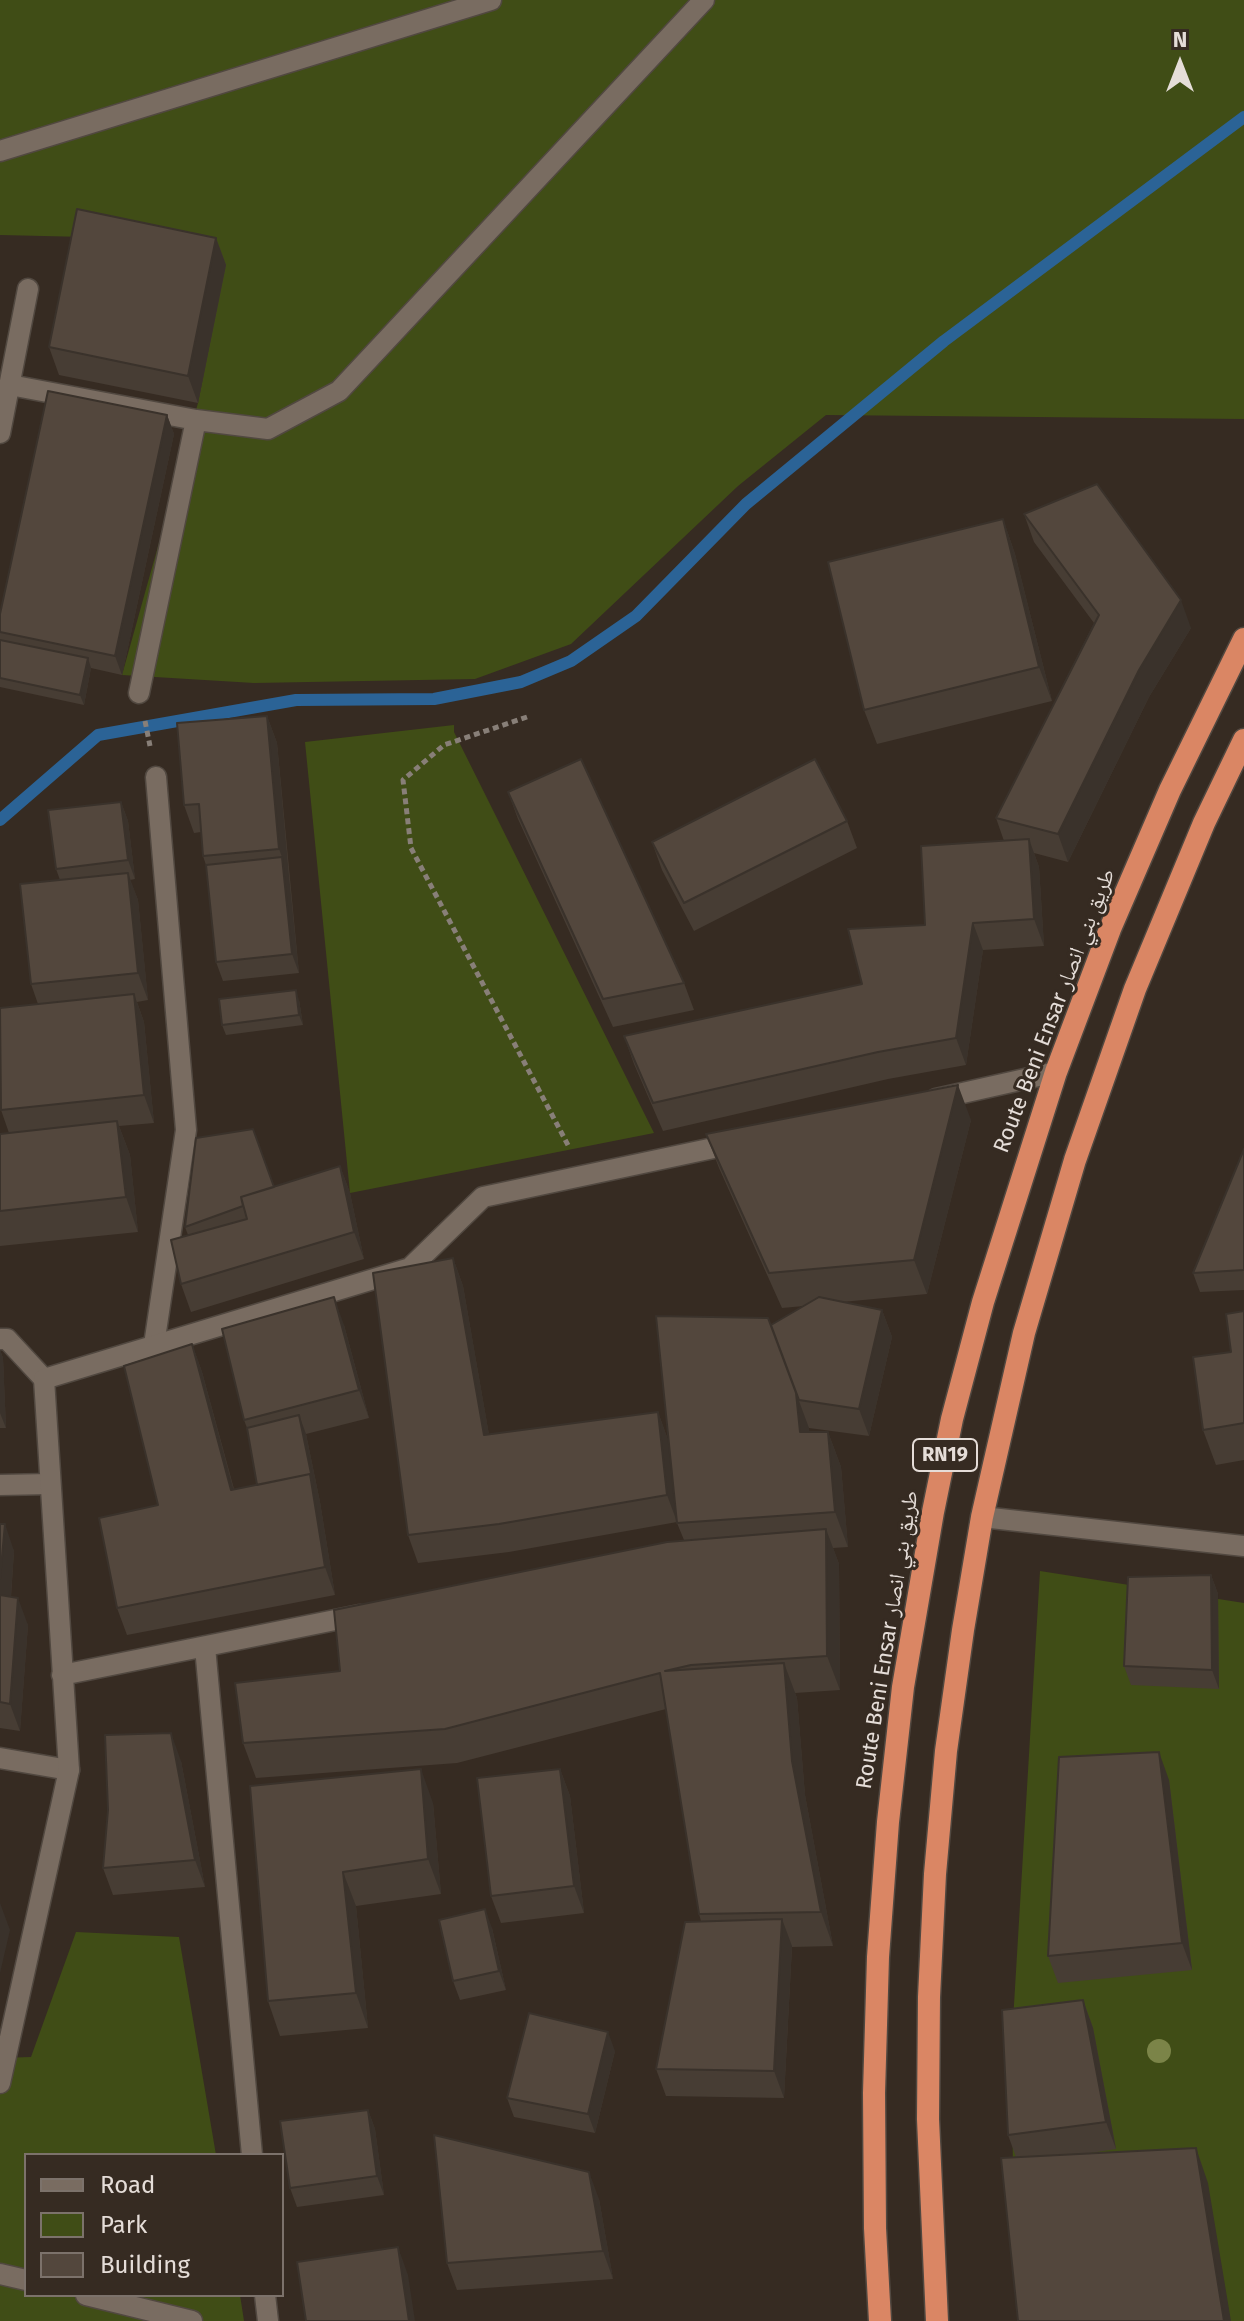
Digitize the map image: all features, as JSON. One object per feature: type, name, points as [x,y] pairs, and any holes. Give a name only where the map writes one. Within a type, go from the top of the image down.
[{"type":"highway","name":"Route Beni Ensar طريق بني انصار","points":[[880,2321],[875,2228],[874,2093],[878,1957],[888,1822],[903,1687],[952,1419],[983,1302],[1056,1072],[1122,901],[1170,790],[1244,639]]},
{"type":"highway","name":"RN19","points":[[937,2321],[928,2119],[929,1997],[935,1874],[946,1751],[982,1517],[1024,1333],[1075,1160],[1135,989],[1204,823],[1244,740]]},
{"type":"street","points":[[0,151],[491,0]]},
{"type":"street","points":[[10,385],[196,420],[268,429],[339,391],[704,0]]},
{"type":"street","points":[[0,433],[28,289]]},
{"type":"street","points":[[139,693],[196,420]]},
{"type":"street","points":[[154,1345],[186,1130],[156,777]]},
{"type":"street","points":[[913,1105],[1056,1072]]},
{"type":"street","points":[[44,1379],[410,1268],[483,1197],[749,1140]]},
{"type":"street","points":[[0,1339],[7,1339],[44,1379],[69,1770],[0,2083]]},
{"type":"street","points":[[0,1485],[50,1484]]},
{"type":"street","points":[[982,1517],[1244,1546]]},
{"type":"street","points":[[62,1675],[382,1611]]},
{"type":"street","points":[[205,1647],[252,2153]]},
{"type":"street","points":[[0,1758],[69,1770]]},
{"type":"street","points":[[0,2274],[24,2280]]},
{"type":"street","points":[[94,2297],[192,2321]]},
{"type":"street","points":[[265,2297],[268,2321]]},
{"type":"path","points":[[139,693],[156,777]]},
{"type":"path","points":[[527,717],[444,745],[403,780],[411,848],[584,1176]]},
{"type":"green space","points":[[0,0],[1244,0],[1244,419],[826,415],[738,486],[571,644],[475,679],[254,683],[122,675],[198,403],[225,266],[87,237],[0,235]]},
{"type":"green space","points":[[454,725],[454,732],[654,1133],[350,1193],[305,742]]},
{"type":"green space","points":[[1040,1571],[1244,1603],[1244,2321],[1027,2321],[1013,2192],[1012,2038]]},
{"type":"green space","points":[[76,1932],[179,1937],[216,2153],[24,2153],[24,2297],[240,2297],[244,2321],[0,2321],[0,2058],[31,2057]]},
{"type":"building","points":[[77,209],[216,238],[188,376],[49,347]]},
{"type":"building","points":[[48,391],[167,415],[115,656],[0,632],[0,614]]},
{"type":"building","points":[[1097,484],[1181,600],[1139,670],[1058,834],[996,818],[1099,615],[1024,514]]},
{"type":"building","points":[[1003,519],[1039,667],[864,710],[828,562]]},
{"type":"building","points":[[0,640],[88,658],[80,695],[0,678]]},
{"type":"building","points":[[267,716],[279,849],[203,856],[199,804],[184,805],[177,723]]},
{"type":"building","points":[[581,759],[684,983],[603,999],[508,792]]},
{"type":"building","points":[[815,759],[847,821],[684,903],[652,842]]},
{"type":"building","points":[[121,802],[128,860],[56,869],[48,810]]},
{"type":"building","points":[[1029,839],[1034,919],[973,923],[956,1038],[878,1052],[653,1103],[624,1036],[862,984],[848,929],[925,925],[921,846]]},
{"type":"building","points":[[282,857],[292,954],[216,962],[206,865]]},
{"type":"building","points":[[128,873],[138,973],[31,984],[20,884]]},
{"type":"building","points":[[296,990],[299,1015],[222,1025],[219,999]]},
{"type":"building","points":[[134,994],[144,1095],[1,1110],[0,1008]]},
{"type":"building","points":[[958,1085],[914,1260],[769,1273],[706,1134]]},
{"type":"building","points":[[117,1121],[126,1197],[0,1211],[0,1134]]},
{"type":"building","points":[[253,1129],[274,1187],[241,1197],[243,1206],[185,1227],[196,1138]]},
{"type":"building","points":[[1244,1149],[1244,1270],[1193,1273]]},
{"type":"building","points":[[340,1166],[354,1232],[181,1284],[171,1240],[247,1219],[241,1197]]},
{"type":"building","points":[[453,1258],[484,1435],[658,1412],[667,1495],[499,1524],[408,1535],[373,1273]]},
{"type":"building","points":[[334,1297],[359,1390],[244,1420],[222,1329]]},
{"type":"building","points":[[819,1297],[882,1310],[859,1409],[799,1400],[771,1325]]},
{"type":"building","points":[[1244,1311],[1244,1423],[1203,1430],[1193,1357],[1231,1352],[1226,1314]]},
{"type":"building","points":[[656,1316],[768,1318],[796,1393],[800,1432],[828,1432],[835,1512],[677,1523]]},
{"type":"building","points":[[192,1344],[231,1490],[310,1474],[325,1567],[117,1608],[99,1518],[158,1505],[124,1366]]},
{"type":"building","points":[[299,1415],[313,1483],[310,1474],[257,1485],[247,1428]]},
{"type":"building","points":[[0,1524],[5,1524],[0,1579]]},
{"type":"building","points":[[826,1529],[827,1656],[691,1665],[665,1671],[784,1663],[792,1761],[821,1912],[699,1914],[660,1673],[445,1729],[243,1743],[235,1683],[340,1671],[334,1610],[667,1542]]},
{"type":"building","points":[[1211,1575],[1212,1670],[1124,1666],[1128,1577]]},
{"type":"building","points":[[0,1595],[18,1598],[10,1704],[0,1702]]},
{"type":"building","points":[[171,1733],[195,1860],[103,1868],[108,1810],[105,1735]]},
{"type":"building","points":[[1159,1752],[1182,1943],[1048,1956],[1059,1757]]},
{"type":"building","points":[[421,1769],[428,1859],[343,1872],[356,1993],[268,2001],[250,1786]]},
{"type":"building","points":[[560,1769],[574,1886],[491,1896],[477,1778]]},
{"type":"building","points":[[485,1909],[499,1971],[453,1981],[439,1920]]},
{"type":"building","points":[[782,1919],[774,2071],[656,2069],[685,1922]]},
{"type":"building","points":[[1083,2000],[1106,2122],[1008,2135],[1002,2010]]},
{"type":"building","points":[[529,2013],[608,2032],[588,2114],[507,2098]]},
{"type":"building","points":[[368,2110],[377,2176],[290,2188],[280,2121]]},
{"type":"building","points":[[434,2135],[589,2172],[603,2251],[447,2263]]},
{"type":"building","points":[[1196,2148],[1224,2321],[1018,2321],[1001,2158]]},
{"type":"building","points":[[398,2247],[409,2321],[306,2321],[297,2262]]},
{"type":"waterway","points":[[0,820],[98,735],[296,700],[434,699],[521,682],[571,661],[636,616],[746,504],[944,341],[1244,117]]}]
